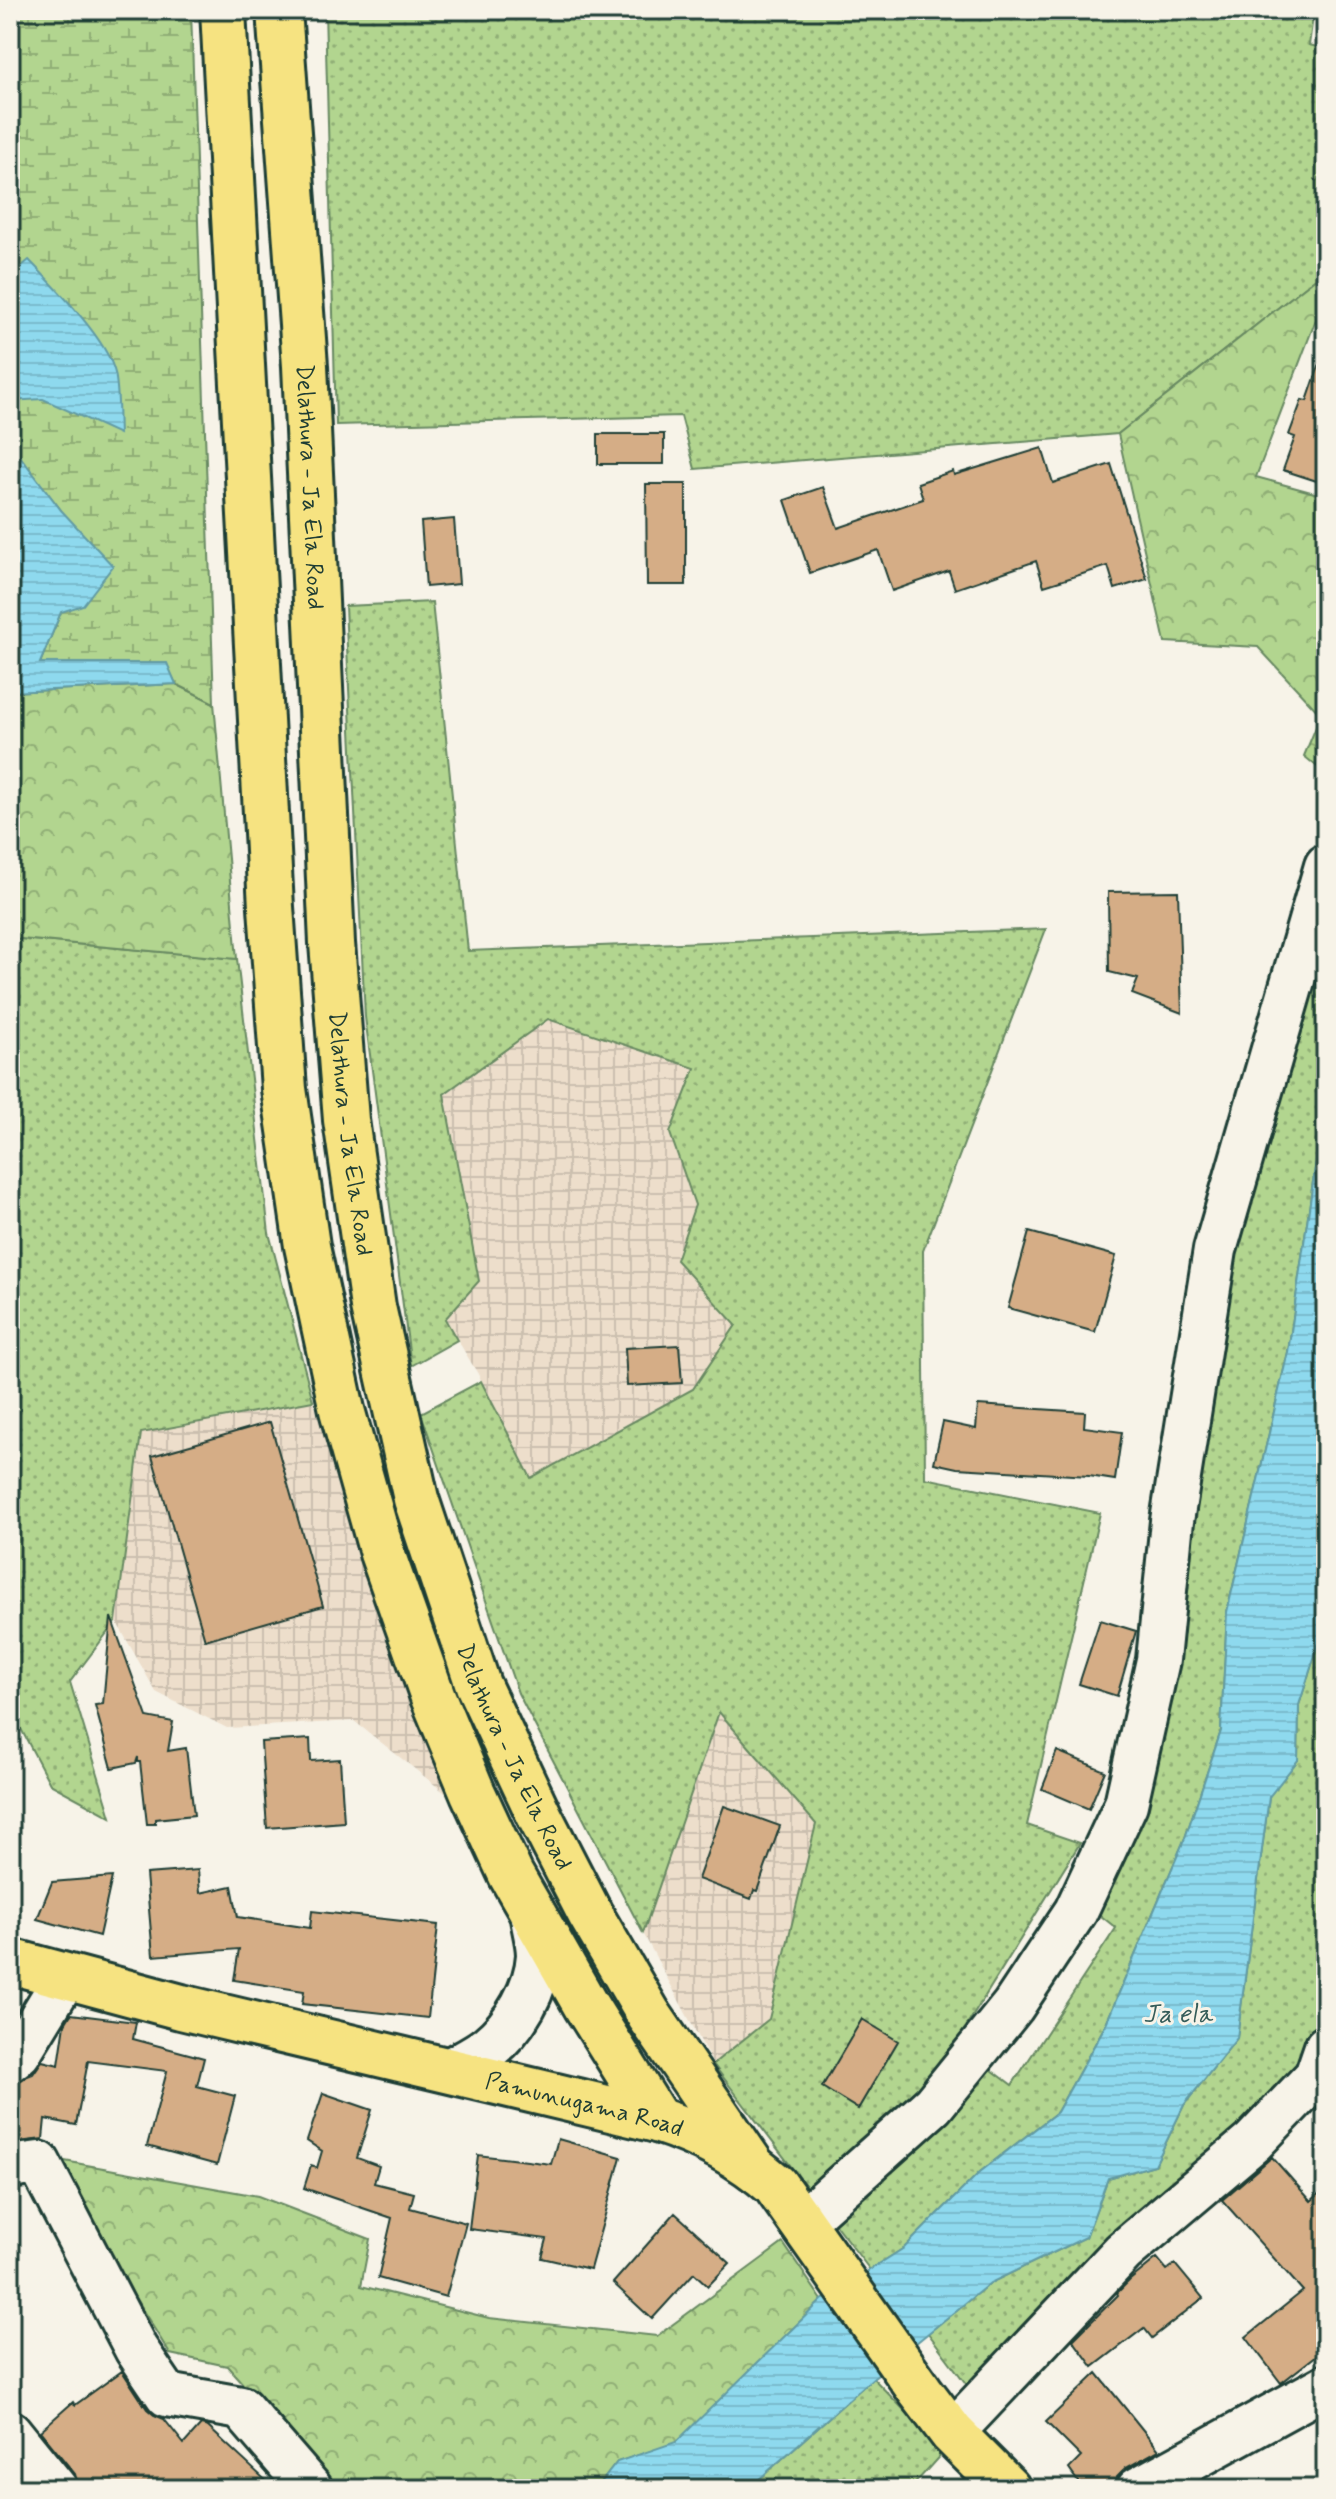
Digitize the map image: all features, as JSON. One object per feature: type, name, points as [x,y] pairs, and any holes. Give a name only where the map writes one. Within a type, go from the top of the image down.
[{"type":"main road","name":"Delathura - Ja Ela Road","points":[[223,10],[273,938],[284,1089],[307,1246],[342,1410],[382,1553],[433,1697],[511,1875],[586,2006],[657,2120]]},
{"type":"main road","name":"Delathura - Ja Ela Road","points":[[279,10],[305,366],[332,943],[346,1120],[373,1307],[416,1499],[478,1685],[590,1914],[649,2015],[753,2167]]},
{"type":"main road","points":[[451,2070],[487,2048],[514,2019],[525,2000],[534,1980],[539,1955],[532,1912]]},
{"type":"main road","name":"Pamunugama Road","points":[[10,1961],[181,2007],[657,2120],[709,2141],[753,2167],[775,2185],[921,2392],[952,2433],[1002,2487]]},
{"type":"street","points":[[802,2222],[933,2105],[1013,2006],[1076,1911],[1126,1804],[1158,1660],[1172,1521],[1215,1250],[1326,866]]},
{"type":"street","points":[[10,2060],[19,2053],[66,1976]]},
{"type":"street","points":[[952,2433],[1123,2252],[1253,2142],[1316,2076],[1326,2047]]},
{"type":"street","points":[[10,2167],[39,2163],[136,2349],[167,2395],[241,2408],[311,2489]]},
{"type":"street","points":[[1138,2489],[1326,2386]]},
{"type":"street","points":[[10,2432],[56,2489]]},
{"type":"shaded area","points":[[548,1019],[695,1068],[670,1133],[696,1205],[677,1260],[736,1325],[693,1389],[530,1478],[478,1374],[445,1319],[444,1095]]},
{"type":"shaded area","points":[[313,1401],[409,1688],[449,1796],[354,1721],[227,1728],[156,1692],[116,1621],[141,1432]]},
{"type":"shaded area","points":[[719,1711],[816,1825],[777,2012],[713,2064],[643,1933]]},
{"type":"green space","points":[[10,10],[191,10],[214,703],[176,684],[166,663],[40,663],[61,612],[61,510],[20,457],[10,459]]},
{"type":"green space","points":[[325,10],[1314,10],[1309,45],[1326,49],[1326,270],[1118,434],[695,469],[681,416],[336,425]]},
{"type":"green space","points":[[1326,270],[1326,293],[1256,477],[1326,496],[1326,774],[1304,756],[1321,715],[1258,647],[1165,642],[1118,434]]},
{"type":"green space","points":[[432,602],[468,951],[1046,929],[923,1251],[925,1478],[1100,1513],[1027,1825],[1080,1843],[956,2043],[1012,2085],[1116,1928],[1096,1912],[1139,1826],[1198,1488],[1235,1250],[1326,920],[1326,1093],[1288,1352],[1227,1612],[1221,1731],[1185,1838],[1105,2026],[1057,2112],[980,2172],[904,2248],[870,2270],[713,2064],[769,2019],[816,1824],[719,1712],[643,1933],[518,1693],[421,1413],[481,1381],[531,1478],[693,1389],[736,1325],[676,1260],[695,1205],[670,1133],[695,1068],[548,1019],[444,1094],[479,1281],[445,1319],[457,1340],[411,1366],[365,1017],[345,606]]},
{"type":"green space","points":[[176,684],[214,703],[237,959],[10,938],[10,692]]},
{"type":"green space","points":[[10,938],[237,959],[269,1233],[313,1401],[141,1433],[116,1621],[70,1682],[111,1817],[50,1784],[10,1708]]},
{"type":"green space","points":[[1326,1621],[1326,1973],[1317,2022],[1302,2075],[970,2389],[928,2333],[990,2283],[1086,2237],[1108,2178],[1155,2165],[1184,2105],[1237,2038],[1269,1796],[1298,1760],[1299,1705]]},
{"type":"green space","points":[[48,2158],[258,2196],[370,2239],[361,2286],[489,2318],[657,2336],[783,2243],[822,2300],[676,2443],[617,2462],[596,2489],[333,2489],[313,2462],[227,2366],[170,2354]]},
{"type":"green space","points":[[873,2378],[944,2451],[910,2489],[748,2489]]},
{"type":"water","points":[[29,260],[91,329],[110,359],[118,396],[119,434],[43,399],[10,401],[10,276]]},
{"type":"water","points":[[20,456],[61,510],[113,566],[83,605],[61,612],[40,663],[167,663],[176,684],[10,692],[10,459]]},
{"type":"water","name":"Ja ela","points":[[1326,1093],[1326,1621],[1299,1705],[1298,1760],[1269,1797],[1237,2038],[1184,2105],[1155,2165],[1108,2178],[1086,2237],[990,2283],[873,2378],[748,2489],[596,2489],[617,2462],[676,2442],[822,2300],[904,2248],[980,2172],[1057,2112],[1105,2026],[1185,1838],[1221,1731],[1227,1612],[1288,1352]]},
{"type":"building","points":[[1321,360],[1326,360],[1326,484],[1283,470],[1295,437],[1289,435],[1302,400],[1307,401]]},
{"type":"building","points":[[598,434],[664,434],[664,464],[598,464]]},
{"type":"building","points":[[1042,448],[1053,483],[1111,464],[1147,579],[1115,589],[1108,566],[1044,586],[1036,561],[955,589],[949,571],[892,591],[878,550],[810,573],[785,500],[823,487],[838,528],[923,499],[918,483]]},
{"type":"building","points":[[646,484],[686,484],[686,585],[647,585]]},
{"type":"building","points":[[454,519],[459,584],[426,587],[421,522]]},
{"type":"building","points":[[1178,891],[1182,1013],[1132,994],[1138,979],[1109,972],[1108,892]]},
{"type":"building","points":[[1029,1232],[1116,1256],[1095,1332],[1008,1308]]},
{"type":"building","points":[[679,1345],[682,1383],[627,1386],[625,1348]]},
{"type":"building","points":[[978,1405],[1085,1412],[1084,1427],[1122,1432],[1115,1480],[957,1468],[934,1463],[943,1422],[976,1429]]},
{"type":"building","points":[[270,1422],[323,1606],[205,1640],[152,1456]]},
{"type":"building","points":[[111,1617],[147,1717],[173,1722],[168,1751],[186,1748],[194,1815],[155,1819],[155,1824],[147,1824],[138,1757],[136,1763],[112,1768],[95,1705],[103,1704]]},
{"type":"building","points":[[1100,1620],[1136,1631],[1117,1696],[1079,1684]]},
{"type":"building","points":[[310,1739],[311,1761],[340,1759],[344,1822],[267,1828],[261,1742]]},
{"type":"building","points":[[1057,1751],[1105,1771],[1089,1809],[1042,1789]]},
{"type":"building","points":[[724,1806],[780,1826],[757,1891],[754,1890],[751,1899],[698,1879]]},
{"type":"building","points":[[198,1870],[200,1893],[232,1886],[238,1917],[310,1928],[312,1911],[438,1925],[428,2018],[302,2004],[304,1991],[234,1980],[239,1949],[153,1956],[146,1874]]},
{"type":"building","points":[[112,1877],[99,1936],[37,1919],[52,1882]]},
{"type":"building","points":[[71,2014],[136,2022],[133,2039],[204,2058],[197,2086],[235,2096],[217,2165],[147,2146],[167,2071],[88,2061],[76,2125],[45,2119],[43,2139],[10,2143],[10,2083],[33,2074],[42,2061],[59,2065],[65,2024]]},
{"type":"building","points":[[862,2019],[898,2041],[858,2109],[822,2087]]},
{"type":"building","points":[[323,2093],[372,2110],[357,2158],[379,2166],[374,2183],[414,2193],[410,2208],[466,2223],[446,2297],[378,2278],[392,2218],[304,2188],[311,2166],[317,2168],[322,2151],[307,2141]]},
{"type":"building","points":[[558,2139],[621,2157],[590,2269],[542,2258],[547,2239],[469,2229],[478,2155],[551,2164]]},
{"type":"building","points":[[1272,2157],[1311,2201],[1326,2188],[1326,2348],[1281,2383],[1246,2337],[1303,2291],[1222,2200]]},
{"type":"building","points":[[675,2213],[730,2263],[708,2286],[694,2273],[652,2319],[613,2283]]},
{"type":"building","points":[[1157,2258],[1167,2270],[1175,2264],[1203,2298],[1152,2338],[1144,2328],[1093,2367],[1073,2340],[1130,2280]]},
{"type":"building","points":[[122,2371],[147,2409],[164,2419],[184,2444],[201,2425],[208,2427],[275,2489],[79,2489],[75,2474],[40,2431],[73,2402],[75,2405]]},
{"type":"building","points":[[1097,2373],[1159,2450],[1126,2468],[1117,2477],[1114,2489],[1083,2489],[1069,2469],[1081,2457],[1046,2422]]},
{"type":"building","points":[[10,2470],[25,2489],[10,2489]]}]
